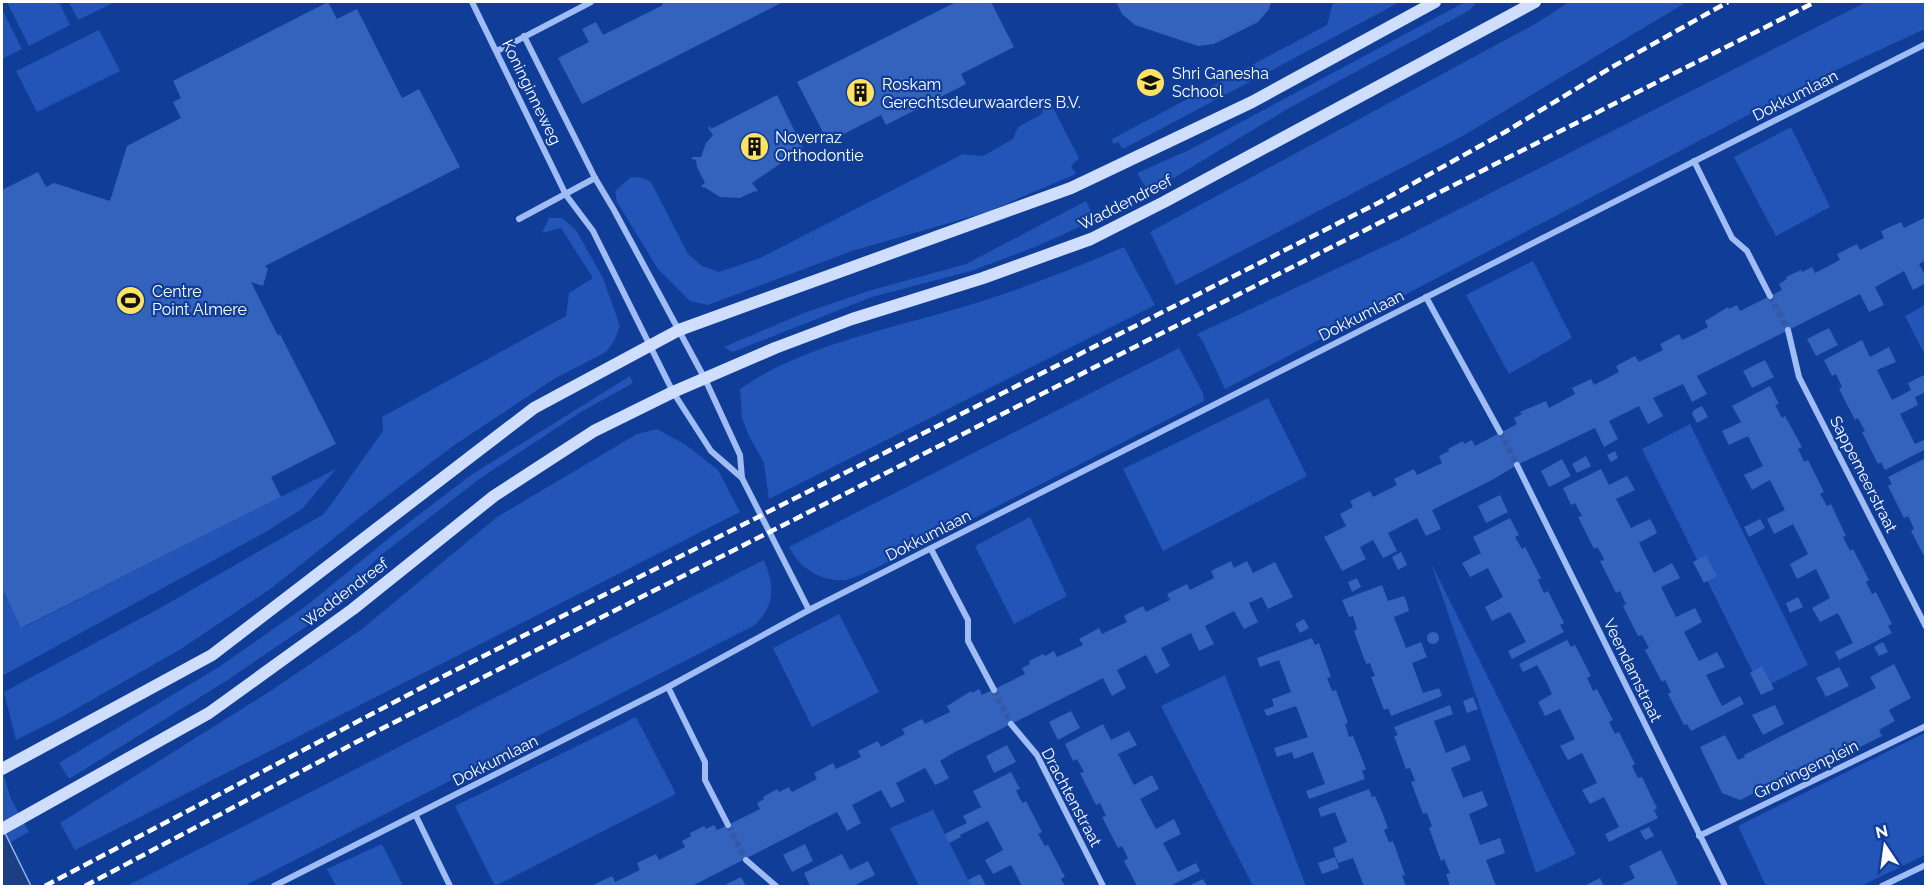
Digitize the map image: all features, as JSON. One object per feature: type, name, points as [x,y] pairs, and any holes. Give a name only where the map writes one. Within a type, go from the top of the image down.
[{"type":"main road","name":"Waddendreef","points":[[2,769],[212,655],[534,408],[679,330],[1071,188],[1252,102],[1436,2]]},
{"type":"main road","name":"Waddendreef","points":[[2,829],[209,713],[353,609],[494,496],[594,431],[673,392],[775,348],[852,319],[983,278],[1091,239],[1164,202],[1528,3]]},
{"type":"street","name":"Koninginneweg","points":[[472,2],[566,195],[593,231],[651,345]]},
{"type":"street","points":[[497,51],[591,2]]},
{"type":"street","name":"Koninginneweg","points":[[524,36],[595,178],[679,330]]},
{"type":"street","name":"Dokkumlaan","points":[[274,886],[668,687],[809,610],[1926,44]]},
{"type":"street","points":[[1694,161],[1732,238],[1747,251],[1770,296]]},
{"type":"street","points":[[519,219],[595,178]]},
{"type":"street","points":[[1426,297],[1500,432]]},
{"type":"street","points":[[679,330],[705,379],[740,455],[742,478],[809,610]]},
{"type":"street","name":"Sappemeerstraat","points":[[1788,330],[1799,377],[1926,627]]},
{"type":"street","points":[[651,345],[673,392],[711,451],[742,478]]},
{"type":"street","name":"Veendamstraat","points":[[1517,465],[1698,836],[1725,886]]},
{"type":"street","points":[[931,549],[968,620],[968,641],[994,690]]},
{"type":"street","points":[[668,687],[705,762],[705,780],[728,825]]},
{"type":"street","name":"Drachtenstraat","points":[[1011,724],[1037,755],[1103,886]]},
{"type":"street","name":"Groningenplein","points":[[1698,836],[1926,726]]},
{"type":"street","points":[[416,816],[450,886]]},
{"type":"street","points":[[746,860],[777,886]]},
{"type":"street","points":[[1882,886],[1926,865]]},
{"type":"shaded area","points":[[7,2],[59,2],[70,25],[29,46]]},
{"type":"shaded area","points":[[69,2],[115,2],[78,20]]},
{"type":"shaded area","points":[[1333,2],[1400,2],[1123,149],[1118,142],[1113,144],[1112,139],[1327,25]]},
{"type":"shaded area","points":[[1465,2],[1477,2],[1470,10],[1289,108],[1149,193],[1137,173],[1189,150]]},
{"type":"shaded area","points":[[1569,2],[1687,2],[1461,137],[1176,285],[1150,232],[1535,24]]},
{"type":"shaded area","points":[[1866,2],[1925,2],[1925,29],[1819,78],[1225,389],[1197,334],[1400,239]]},
{"type":"shaded area","points":[[2,9],[22,49],[2,59]]},
{"type":"shaded area","points":[[99,30],[120,71],[37,112],[16,71]]},
{"type":"shaded area","points":[[1050,102],[1079,158],[1071,166],[1076,174],[987,212],[852,251],[708,305],[690,301],[658,269],[617,202],[615,191],[631,177],[643,178],[651,182],[688,254],[702,266],[719,272],[760,258],[963,154],[983,156],[1013,139],[1018,127],[1042,114],[1043,109]]},
{"type":"shaded area","points":[[1791,127],[1830,207],[1776,236],[1734,157]]},
{"type":"shaded area","points":[[1086,201],[1095,220],[1035,247],[971,271],[872,297],[733,352],[724,347],[804,313],[868,291],[966,264]]},
{"type":"shaded area","points":[[549,218],[562,218],[576,230],[603,278],[620,326],[614,341],[606,352],[554,379],[453,446],[273,587],[181,649],[62,717],[16,740],[4,692],[160,608],[324,514],[383,431],[382,417],[566,316],[569,293],[593,278],[561,228],[542,233]]},
{"type":"shaded area","points":[[1124,247],[1155,305],[769,499],[764,463],[742,418],[740,389],[791,361],[820,349],[1006,293]]},
{"type":"shaded area","points":[[1533,261],[1572,338],[1509,374],[1466,295]]},
{"type":"shaded area","points":[[1925,305],[1925,355],[1905,316]]},
{"type":"shaded area","points":[[1179,348],[1203,393],[1204,401],[876,568],[852,578],[835,580],[819,576],[805,567],[789,547]]},
{"type":"shaded area","points":[[630,376],[633,383],[581,412],[482,477],[381,555],[307,626],[226,681],[69,779],[59,763],[219,667],[306,606],[471,475]]},
{"type":"shaded area","points":[[1268,398],[1307,476],[1163,551],[1123,469]]},
{"type":"shaded area","points":[[1690,424],[1808,665],[1761,689],[1642,449]]},
{"type":"shaded area","points":[[657,429],[686,445],[718,470],[740,512],[75,850],[60,823],[272,690],[362,629],[497,517],[637,434]]},
{"type":"shaded area","points":[[336,469],[302,509],[264,533],[2,676],[2,589],[22,628]]},
{"type":"shaded area","points":[[1030,517],[1067,596],[1014,624],[975,546]]},
{"type":"shaded area","points":[[764,560],[770,578],[770,602],[755,625],[244,886],[127,886]]},
{"type":"shaded area","points":[[1431,563],[1576,854],[1536,873]]},
{"type":"shaded area","points":[[839,614],[879,692],[812,727],[773,648]]},
{"type":"shaded area","points":[[1225,675],[1306,886],[1253,886],[1161,706]]},
{"type":"shaded area","points":[[636,717],[676,794],[495,886],[455,806]]},
{"type":"shaded area","points":[[1925,733],[1925,855],[1861,886],[1766,886],[1738,826]]},
{"type":"shaded area","points":[[2,769],[11,799],[29,832],[9,843],[2,827]]},
{"type":"shaded area","points":[[933,810],[971,886],[919,886],[890,828]]},
{"type":"shaded area","points":[[2,827],[31,886],[2,886]]},
{"type":"shaded area","points":[[382,844],[403,886],[336,886],[327,869]]},
{"type":"building","name":"Centre Point Almere","points":[[328,2],[337,19],[357,9],[402,98],[419,89],[460,167],[265,266],[268,269],[263,286],[251,282],[336,444],[271,477],[281,497],[21,628],[2,588],[2,190],[38,172],[46,187],[54,183],[110,201],[127,146],[181,118],[173,102],[181,98],[173,81]]},
{"type":"building","points":[[661,2],[783,2],[582,104],[558,58],[589,42],[582,29],[596,22],[603,35],[663,5]]},
{"type":"building","points":[[956,2],[991,2],[1014,47],[961,74],[966,84],[886,125],[881,115],[828,142],[797,82]]},
{"type":"building","points":[[1116,2],[1271,2],[1269,9],[1258,22],[1214,44],[1198,46],[1135,25],[1122,14]]},
{"type":"building","name":"Noverraz Orthodontie","points":[[777,95],[803,148],[752,183],[758,191],[756,192],[740,198],[720,197],[703,188],[701,186],[705,183],[696,160],[692,157],[701,157],[706,143],[713,135],[708,128],[710,126],[711,129]]},
{"type":"building","points":[[1926,217],[1926,260],[1919,264],[1926,277],[1926,283],[1913,290],[1904,271],[1875,287],[1884,305],[1869,312],[1860,294],[1697,376],[1707,394],[1692,402],[1683,384],[1653,398],[1663,416],[1648,424],[1639,406],[1609,421],[1618,439],[1604,447],[1595,428],[1517,465],[1432,510],[1441,529],[1426,536],[1417,518],[1388,533],[1397,551],[1383,558],[1373,540],[1360,547],[1366,559],[1342,571],[1324,537],[1346,526],[1340,514],[1353,507],[1350,501],[1370,491],[1373,497],[1397,485],[1394,479],[1414,469],[1417,475],[1442,463],[1439,456],[1449,451],[1448,449],[1463,441],[1464,444],[1472,440],[1475,446],[1517,424],[1514,418],[1522,414],[1520,412],[1546,401],[1549,408],[1575,394],[1572,388],[1591,379],[1594,385],[1619,372],[1616,366],[1635,356],[1639,362],[1663,350],[1660,344],[1679,334],[1682,340],[1695,334],[1708,327],[1705,321],[1728,307],[1729,309],[1737,305],[1740,311],[1782,290],[1779,284],[1787,279],[1786,277],[1812,267],[1815,273],[1840,260],[1837,254],[1857,244],[1860,250],[1884,238],[1881,231],[1901,222],[1904,228]]},
{"type":"building","points":[[1829,328],[1838,345],[1816,356],[1807,339]]},
{"type":"building","points":[[1862,340],[1870,357],[1889,347],[1896,362],[1877,370],[1892,400],[1911,390],[1908,383],[1924,375],[1926,378],[1926,392],[1915,397],[1918,405],[1900,414],[1915,444],[1926,439],[1926,449],[1885,470],[1881,462],[1878,464],[1862,432],[1865,431],[1858,418],[1855,420],[1839,389],[1842,387],[1836,374],[1832,376],[1824,360]]},
{"type":"building","points":[[1765,360],[1774,377],[1752,388],[1743,371]]},
{"type":"building","points":[[1770,386],[1779,404],[1775,405],[1782,418],[1785,416],[1802,447],[1798,449],[1804,462],[1808,460],[1824,492],[1820,494],[1827,506],[1831,504],[1846,536],[1843,537],[1850,551],[1853,549],[1869,580],[1866,582],[1872,594],[1876,592],[1892,624],[1888,626],[1892,633],[1839,660],[1835,652],[1853,643],[1838,613],[1820,622],[1812,608],[1830,598],[1816,569],[1797,579],[1790,564],[1808,554],[1793,524],[1774,534],[1767,519],[1785,510],[1770,480],[1752,490],[1744,475],[1763,466],[1748,436],[1729,445],[1722,431],[1741,422],[1732,406]]},
{"type":"building","points":[[1702,406],[1708,417],[1697,423],[1692,414],[1694,410]]},
{"type":"building","points":[[1615,451],[1618,458],[1611,462],[1607,455]]},
{"type":"building","points":[[1586,456],[1591,466],[1577,473],[1572,464]]},
{"type":"building","points":[[1926,458],[1926,560],[1911,531],[1914,529],[1908,516],[1904,518],[1888,486],[1892,484],[1888,477]]},
{"type":"building","points":[[1562,459],[1571,476],[1549,487],[1541,471]]},
{"type":"building","points":[[1601,469],[1609,485],[1627,476],[1635,490],[1616,499],[1631,528],[1650,519],[1654,526],[1657,533],[1639,543],[1654,573],[1672,563],[1680,578],[1661,587],[1676,617],[1695,608],[1702,622],[1684,632],[1699,661],[1717,652],[1725,667],[1706,675],[1722,706],[1740,696],[1744,704],[1691,731],[1687,724],[1684,725],[1668,694],[1671,692],[1665,680],[1662,682],[1645,650],[1649,648],[1642,635],[1638,636],[1623,606],[1626,604],[1620,591],[1616,593],[1600,561],[1604,560],[1601,553],[1597,547],[1594,549],[1578,517],[1582,516],[1575,503],[1571,505],[1563,488]]},
{"type":"building","points":[[1500,495],[1508,512],[1486,523],[1478,506]]},
{"type":"building","points":[[1510,518],[1519,535],[1515,537],[1522,549],[1525,547],[1541,578],[1538,580],[1544,593],[1548,591],[1564,623],[1560,625],[1564,632],[1512,659],[1508,651],[1526,642],[1510,612],[1492,621],[1485,607],[1503,597],[1488,568],[1470,577],[1462,563],[1481,553],[1473,537]]},
{"type":"building","points":[[1760,519],[1765,528],[1749,537],[1744,527]]},
{"type":"building","points":[[1401,552],[1407,565],[1398,570],[1392,557]]},
{"type":"building","points":[[1706,555],[1717,576],[1704,583],[1693,562]]},
{"type":"building","points":[[1231,561],[1234,568],[1247,561],[1253,573],[1275,562],[1293,597],[1268,609],[1262,597],[1249,603],[1258,622],[1244,629],[1234,611],[1205,626],[1214,644],[1199,651],[1191,633],[1161,648],[1170,666],[1156,674],[1146,655],[1117,670],[1126,688],[1112,696],[1103,678],[955,752],[940,761],[949,778],[935,785],[925,768],[896,783],[905,801],[891,808],[881,790],[852,805],[861,823],[847,831],[837,812],[692,886],[591,886],[612,876],[615,882],[640,870],[637,863],[656,854],[659,860],[685,847],[682,841],[691,836],[690,833],[704,826],[706,829],[714,825],[717,830],[760,809],[757,803],[777,789],[779,792],[789,787],[792,792],[817,779],[814,773],[833,763],[836,769],[861,757],[858,751],[878,741],[881,747],[905,734],[902,729],[922,719],[925,724],[950,712],[947,706],[971,691],[972,693],[979,689],[982,695],[1025,674],[1022,668],[1030,664],[1029,661],[1054,651],[1057,657],[1083,645],[1079,639],[1099,628],[1102,634],[1127,622],[1124,616],[1143,606],[1146,612],[1170,600],[1167,594],[1187,584],[1190,590],[1214,578],[1211,571]]},
{"type":"building","points":[[1357,578],[1361,587],[1352,592],[1348,582]]},
{"type":"building","points":[[1382,585],[1388,601],[1404,596],[1407,603],[1409,611],[1394,617],[1406,648],[1421,642],[1427,657],[1412,663],[1423,693],[1439,688],[1442,696],[1391,716],[1388,708],[1384,710],[1371,677],[1375,676],[1370,663],[1366,664],[1354,631],[1357,629],[1353,616],[1349,617],[1342,600]]},
{"type":"building","points":[[1798,597],[1803,607],[1790,613],[1786,603]]},
{"type":"building","points":[[1304,619],[1309,628],[1300,633],[1295,624]]},
{"type":"building","points":[[1435,632],[1439,638],[1435,644],[1431,644],[1427,636]]},
{"type":"building","points":[[1312,638],[1315,645],[1319,643],[1331,677],[1327,678],[1332,691],[1336,690],[1348,723],[1345,724],[1349,737],[1353,736],[1366,769],[1362,771],[1365,779],[1309,799],[1306,791],[1325,784],[1313,752],[1294,759],[1292,752],[1277,757],[1274,748],[1308,737],[1296,706],[1267,716],[1264,710],[1274,706],[1272,699],[1291,692],[1279,660],[1260,667],[1257,658]]},
{"type":"building","points":[[1567,640],[1571,647],[1575,645],[1591,676],[1587,678],[1593,691],[1597,689],[1613,720],[1609,722],[1615,734],[1619,732],[1635,764],[1632,766],[1638,778],[1642,777],[1657,808],[1654,810],[1658,818],[1609,842],[1605,834],[1619,827],[1604,797],[1590,804],[1582,790],[1597,783],[1582,753],[1568,760],[1560,746],[1575,739],[1560,709],[1545,716],[1538,702],[1552,694],[1545,679],[1537,665],[1523,672],[1519,664]]},
{"type":"building","points":[[1883,642],[1888,652],[1879,656],[1874,647]]},
{"type":"building","points":[[1894,664],[1911,698],[1889,710],[1895,721],[1879,730],[1882,736],[1846,754],[1843,748],[1813,763],[1816,770],[1780,788],[1777,782],[1740,800],[1722,793],[1700,747],[1725,735],[1738,760],[1876,688],[1870,677]]},
{"type":"building","points":[[1762,666],[1774,689],[1761,695],[1750,673]]},
{"type":"building","points":[[1839,667],[1849,686],[1826,697],[1816,678]]},
{"type":"building","points":[[1473,697],[1478,709],[1467,713],[1463,701]]},
{"type":"building","points":[[1450,705],[1453,714],[1434,721],[1446,753],[1465,745],[1471,760],[1451,768],[1463,798],[1482,791],[1488,806],[1469,814],[1480,845],[1500,838],[1505,853],[1486,860],[1496,886],[1450,886],[1446,874],[1450,873],[1444,859],[1441,861],[1429,828],[1432,826],[1427,813],[1423,814],[1411,782],[1415,781],[1410,768],[1406,769],[1394,736],[1398,735],[1394,727]]},
{"type":"building","points":[[1775,705],[1784,724],[1763,735],[1752,715]]},
{"type":"building","points":[[1071,711],[1080,728],[1058,740],[1049,722]]},
{"type":"building","points":[[1103,724],[1111,740],[1129,731],[1137,745],[1118,754],[1134,785],[1152,775],[1159,789],[1140,799],[1156,829],[1174,819],[1181,834],[1163,843],[1178,872],[1196,863],[1200,871],[1170,886],[1137,886],[1124,861],[1128,858],[1122,846],[1118,848],[1102,817],[1106,816],[1100,803],[1096,805],[1080,773],[1084,772],[1077,759],[1073,761],[1065,744]]},
{"type":"building","points":[[1007,745],[1016,762],[994,773],[986,756]]},
{"type":"building","points":[[1011,772],[1020,789],[1016,790],[1019,797],[1023,803],[1026,801],[1042,832],[1038,834],[1045,846],[1048,845],[1065,877],[1061,879],[1065,886],[1022,886],[1011,865],[993,874],[985,860],[1003,850],[988,821],[949,843],[945,834],[967,823],[963,816],[981,807],[973,791]]},
{"type":"building","points":[[1369,789],[1382,812],[1388,828],[1384,830],[1389,842],[1393,841],[1405,875],[1402,876],[1406,886],[1364,886],[1353,858],[1338,863],[1333,848],[1347,842],[1335,812],[1321,817],[1318,808]]},
{"type":"building","points":[[1649,827],[1654,836],[1645,840],[1640,831]]},
{"type":"building","points":[[805,844],[813,861],[792,872],[783,855]]},
{"type":"building","points":[[1661,850],[1678,884],[1673,886],[1619,886],[1635,878],[1629,866]]},
{"type":"building","points":[[842,854],[850,870],[868,861],[875,875],[857,884],[858,886],[810,886],[804,873]]},
{"type":"building","points":[[1335,857],[1339,868],[1322,874],[1318,863]]},
{"type":"building","points":[[980,874],[986,886],[971,886],[968,880]]},
{"type":"building","points":[[741,877],[746,886],[723,886]]},
{"type":"building","points":[[1600,878],[1604,886],[1586,885]]},
{"type":"building","points":[[1203,879],[1207,886],[1188,886]]},
{"type":"tunnel","points":[[1770,296],[1788,330]]},
{"type":"tunnel","points":[[1500,432],[1517,465]]},
{"type":"tunnel","points":[[994,690],[1011,724]]},
{"type":"tunnel","points":[[728,825],[746,860]]},
{"type":"railway","points":[[45,886],[442,677],[1380,202],[1728,2]]},
{"type":"railway","points":[[85,886],[383,728],[1815,2]]},
{"type":"place","name":"Shri Ganesha School","points":[[1151,82]]},
{"type":"place","name":"Roskam Gerechtsdeurwaarders B.V.","points":[[861,93]]},
{"type":"place","name":"Noverraz Orthodontie","points":[[754,146]]},
{"type":"place","name":"Centre Point Almere","points":[[131,300]]}]
